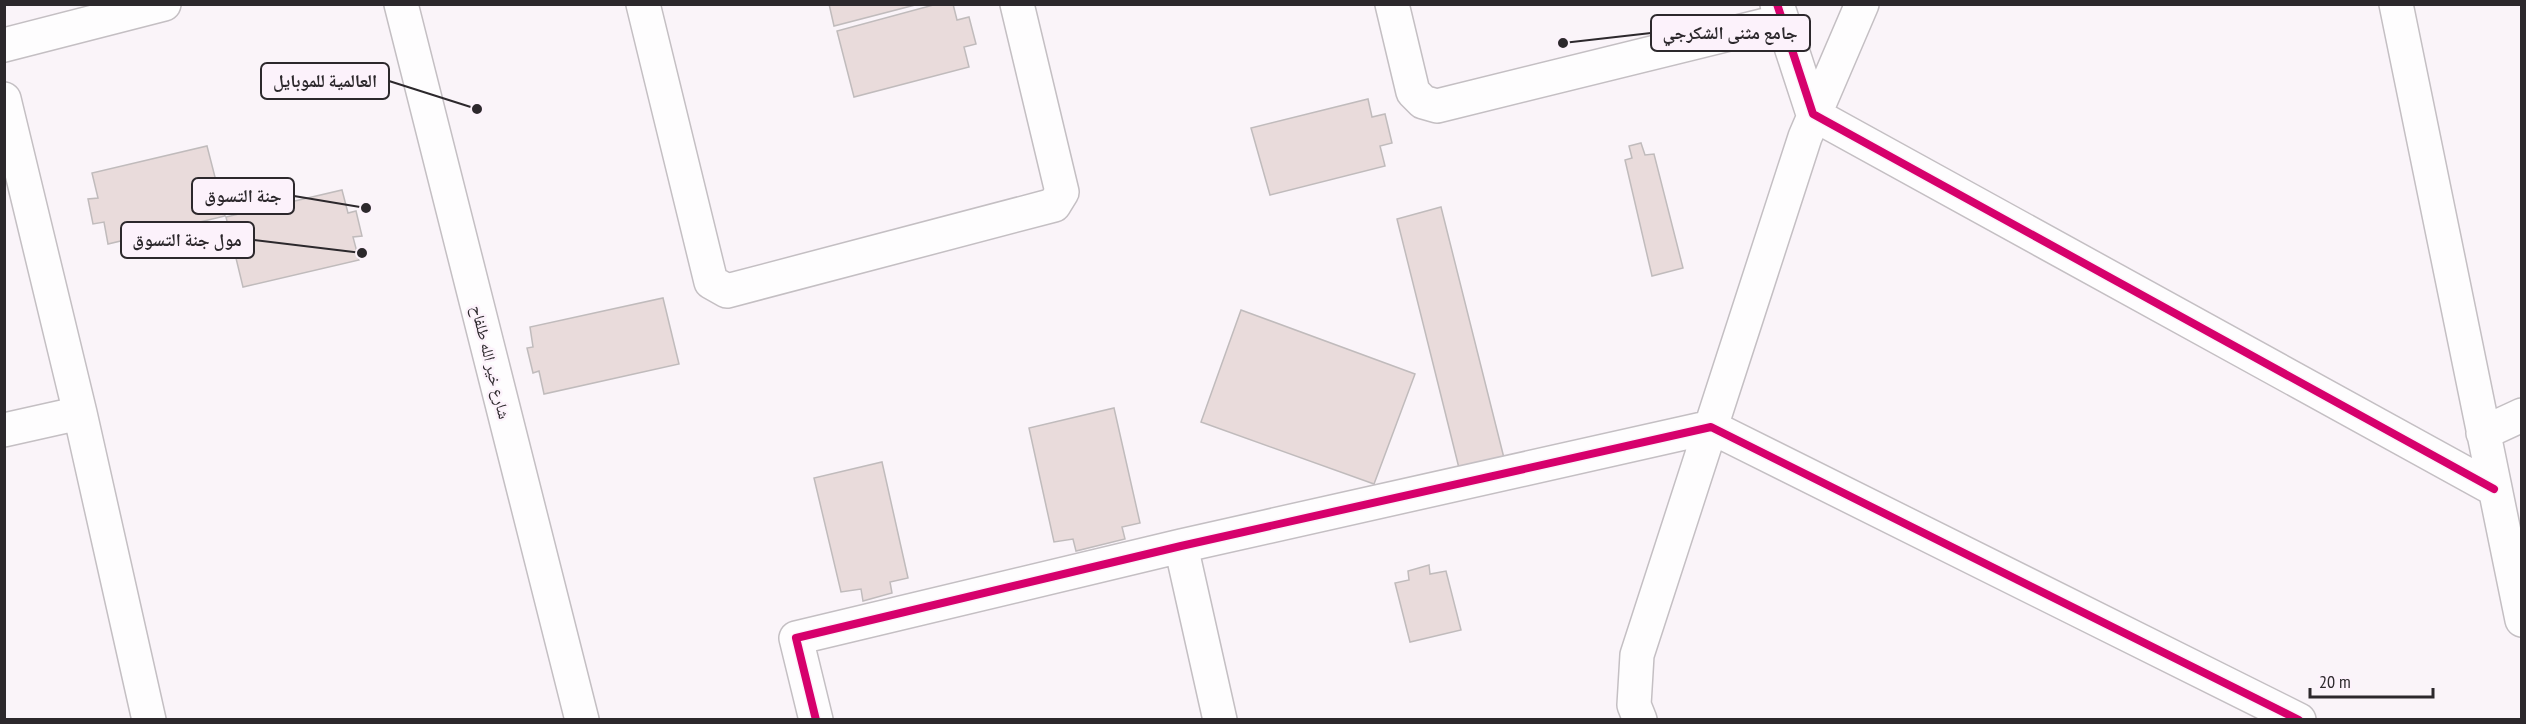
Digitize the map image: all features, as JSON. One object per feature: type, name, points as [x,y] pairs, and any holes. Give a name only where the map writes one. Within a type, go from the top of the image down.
[{"type":"street","points":[[4,45],[164,4]]},
{"type":"street","name":"شارع خير الله طلفاح","points":[[401,4],[582,720]]},
{"type":"street","points":[[643,4],[711,282],[727,291],[1054,205],[1062,192],[1017,4]]},
{"type":"street","points":[[1392,4],[1413,92],[1423,102],[1437,106],[1780,13],[1813,114],[2494,489]]},
{"type":"street","points":[[1640,720],[1634,705],[1637,655],[1813,114],[1862,4]]},
{"type":"street","points":[[2396,4],[2522,620]]},
{"type":"street","points":[[4,99],[80,413],[149,720]]},
{"type":"street","points":[[4,430],[80,413]]},
{"type":"street","points":[[2483,433],[2522,415]]},
{"type":"street","points":[[816,720],[796,638],[1181,546],[1711,427],[2299,720]]},
{"type":"street","points":[[1181,546],[1220,720]]},
{"type":"building","points":[[829,4],[919,4],[834,26]]},
{"type":"building","points":[[937,4],[953,4],[957,20],[969,17],[976,44],[964,47],[969,67],[854,97],[837,31]]},
{"type":"building","points":[[1368,99],[1372,117],[1385,114],[1392,143],[1380,146],[1385,166],[1270,195],[1251,128]]},
{"type":"building","points":[[1641,143],[1645,155],[1654,154],[1683,268],[1652,276],[1625,160],[1632,158],[1629,146]]},
{"type":"building","points":[[207,146],[225,216],[108,244],[104,222],[93,224],[88,199],[98,198],[92,173]]},
{"type":"building","points":[[342,190],[348,213],[356,211],[362,236],[353,237],[359,260],[243,287],[226,217]]},
{"type":"building","points":[[1441,207],[1504,458],[1459,468],[1397,219]]},
{"type":"building","points":[[663,298],[679,364],[544,394],[539,371],[533,373],[527,348],[533,347],[530,327]]},
{"type":"building","points":[[1241,310],[1415,374],[1374,484],[1201,422]]},
{"type":"building","points":[[1114,408],[1140,523],[1122,527],[1125,539],[1076,551],[1073,539],[1054,542],[1029,428]]},
{"type":"building","points":[[882,462],[908,578],[890,582],[892,593],[863,601],[861,589],[841,592],[814,478]]},
{"type":"building","points":[[1429,565],[1430,574],[1446,571],[1461,630],[1410,642],[1395,583],[1409,580],[1408,571]]},
{"type":"cycle path","points":[[1777,4],[1813,114],[2494,489]]},
{"type":"cycle path","points":[[816,720],[796,638],[1181,546],[1711,427],[2299,720]]},
{"type":"place","name":"جامع مثنى الشكرجي","points":[[1563,43]]},
{"type":"place","name":"العالمية للموبايل","points":[[477,109]]},
{"type":"place","name":"جنة التسوق","points":[[366,208]]},
{"type":"place","name":"مول جنة التسوق","points":[[362,253]]}]
